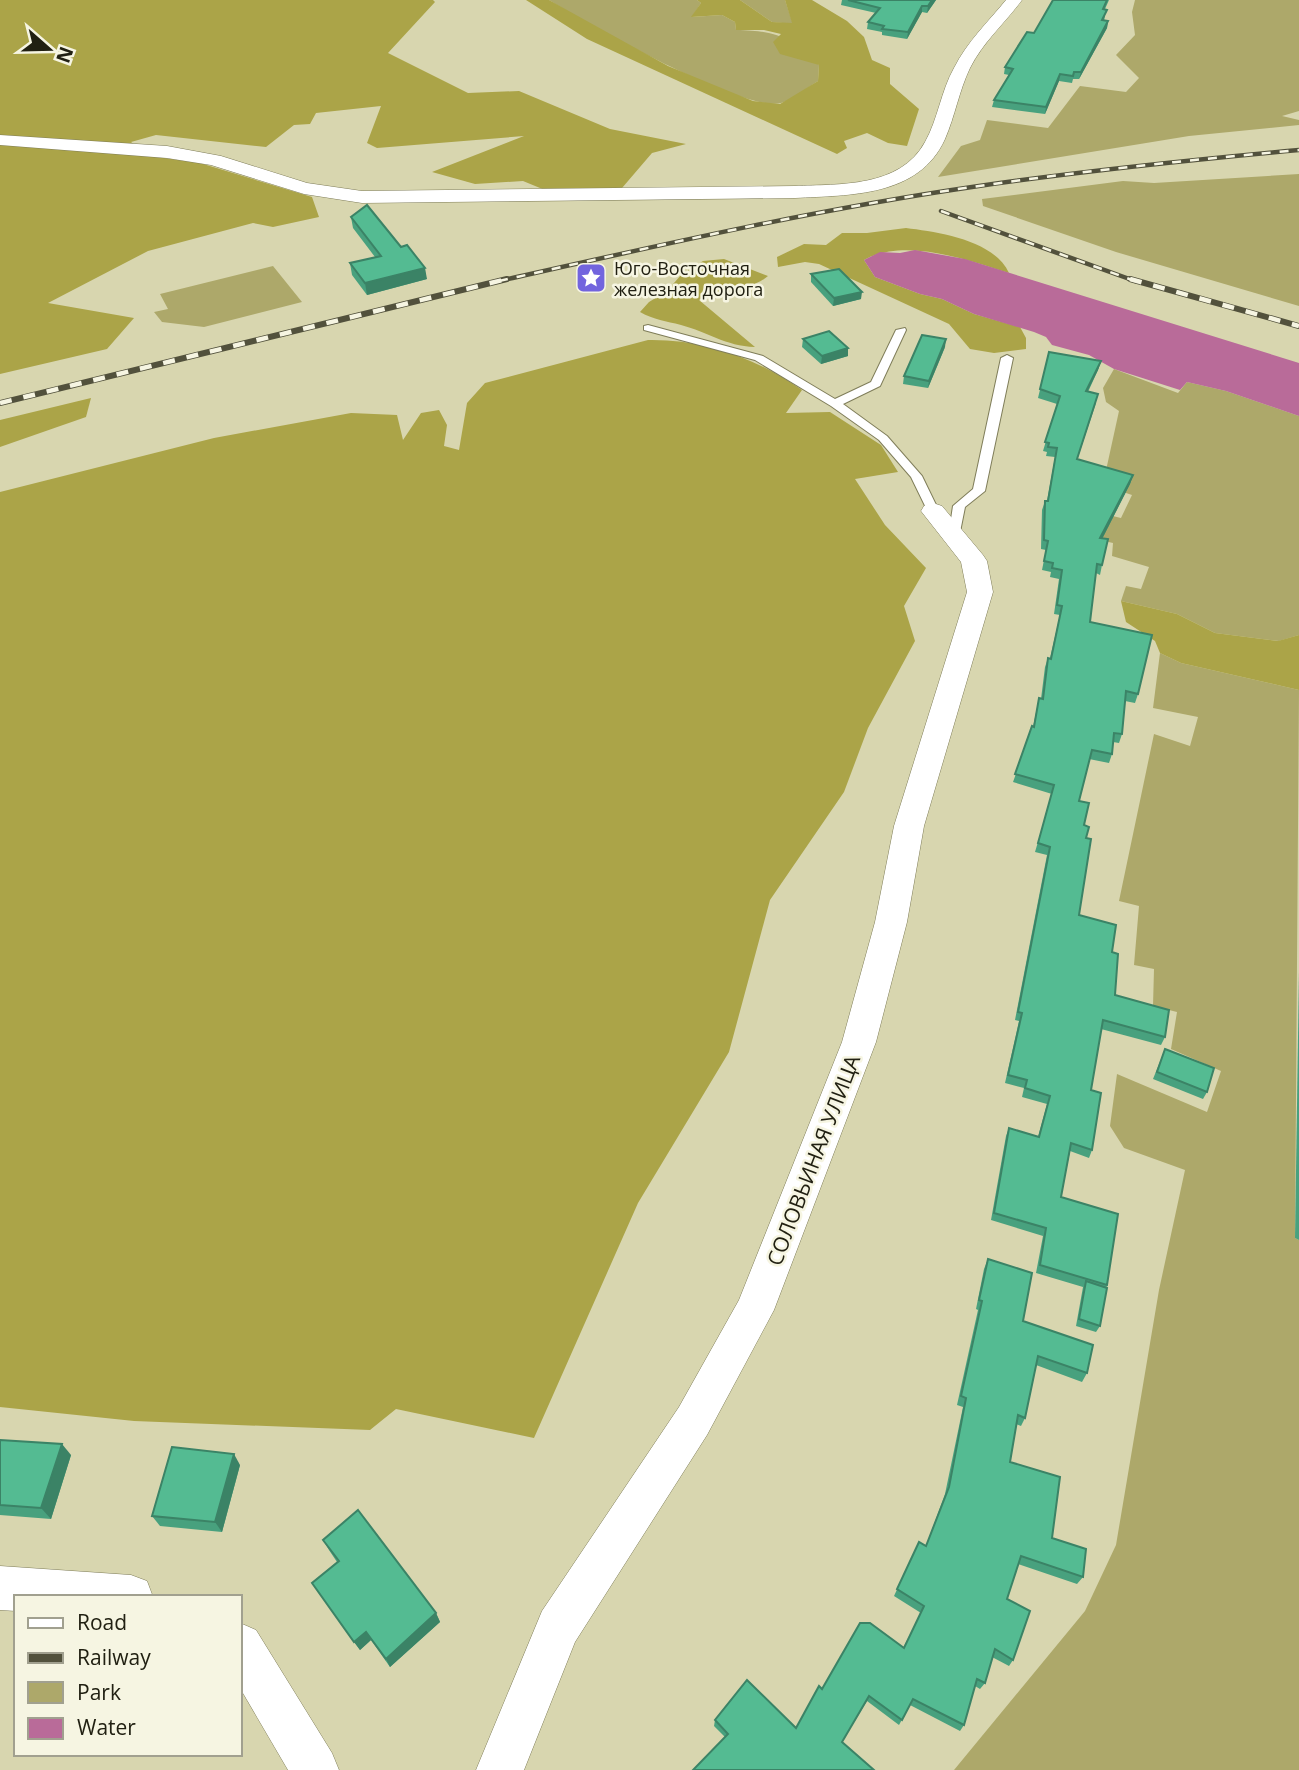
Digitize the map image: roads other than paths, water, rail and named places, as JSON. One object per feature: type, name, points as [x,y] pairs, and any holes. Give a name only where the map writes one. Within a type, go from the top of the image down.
[{"type":"street","points":[[0,140],[167,152],[214,160],[304,188],[362,197],[795,192],[878,184],[900,176],[917,165],[933,146],[962,67],[1014,0]]},
{"type":"street","name":"СОЛОВЬИНАЯ УЛИЦА","points":[[500,1770],[558,1627],[693,1421],[754,1310],[859,1042],[891,922],[909,826],[980,592],[974,561],[944,525]]},
{"type":"street","points":[[0,1588],[102,1595]]},
{"type":"street","points":[[242,1649],[315,1770]]},
{"type":"lane","points":[[648,328],[759,358],[835,404],[883,438],[916,476],[944,525],[959,506],[979,491],[1007,358]]},
{"type":"lane","points":[[835,404],[876,384],[901,330]]},
{"type":"water","points":[[915,250],[965,259],[1299,363],[1299,416],[1226,391],[1187,382],[1180,390],[1114,369],[1089,355],[1052,345],[1046,337],[1034,332],[974,314],[942,299],[920,294],[875,277],[864,260],[880,252],[900,253]]},
{"type":"railway","points":[[499,281],[735,230],[912,196],[1095,171],[1299,150]]},
{"type":"railway","points":[[941,211],[1135,281]]},
{"type":"railway","points":[[0,403],[507,279]]},
{"type":"railway","points":[[1130,279],[1299,326]]},
{"type":"place","name":"Юго-Восточная железная дорога","points":[[591,278]]}]
